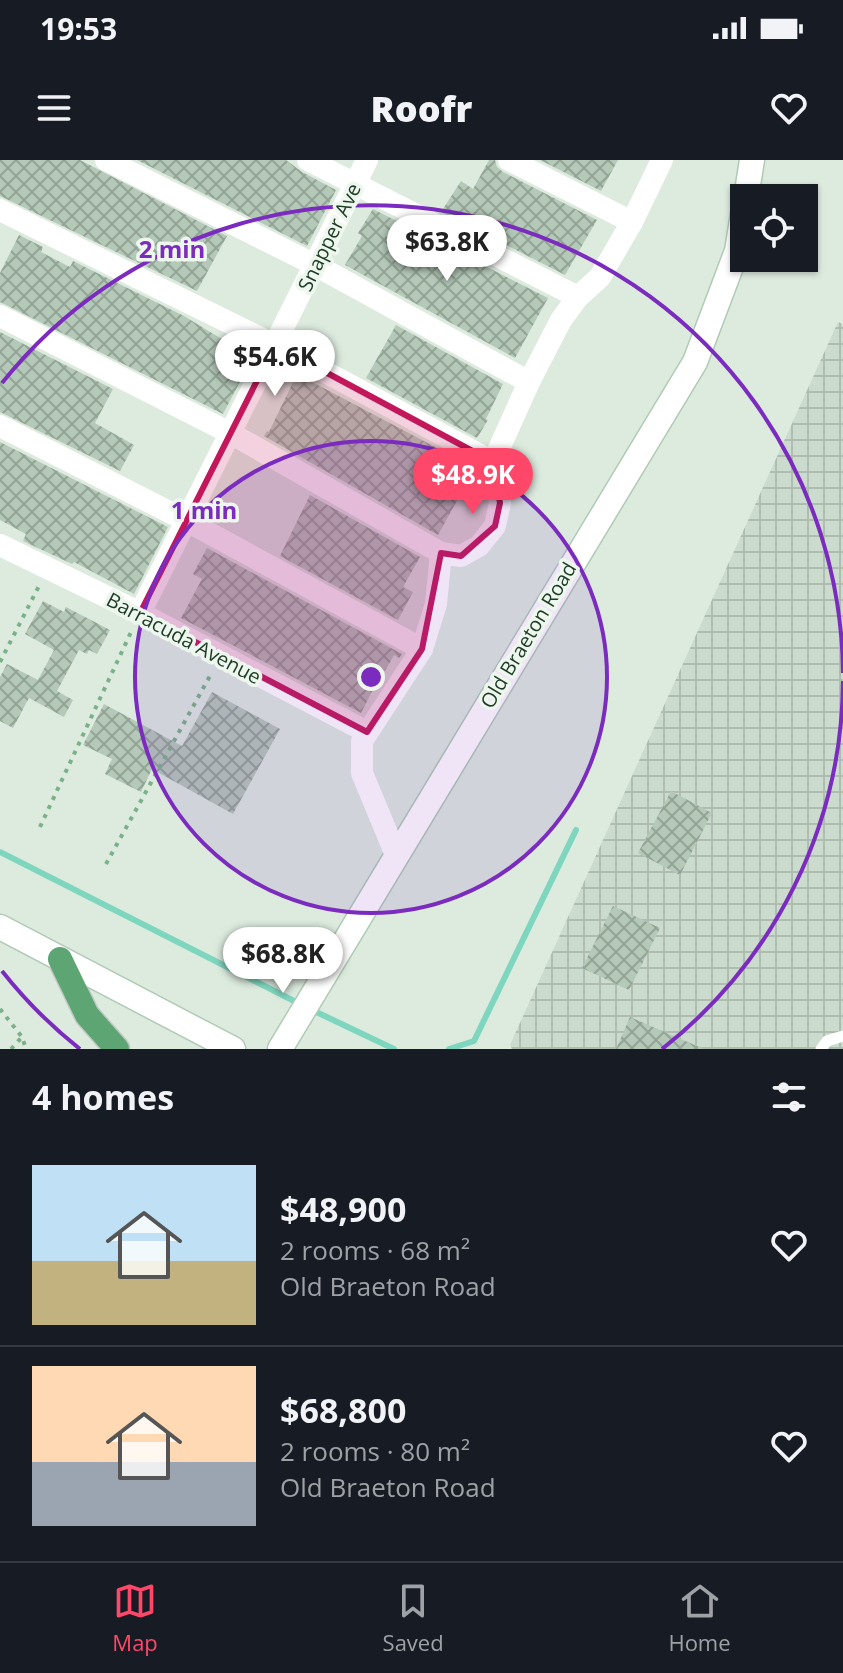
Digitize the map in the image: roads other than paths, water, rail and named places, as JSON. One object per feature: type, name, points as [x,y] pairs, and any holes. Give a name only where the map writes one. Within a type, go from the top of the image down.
[{"type":"main road","points":[[60,959],[87,1015],[117,1049]]},
{"type":"street","points":[[106,160],[315,265],[529,382]]},
{"type":"street","points":[[308,160],[578,297]]},
{"type":"street","name":"Snapper Ave","points":[[140,613],[367,160]]},
{"type":"street","points":[[509,160],[632,222]]},
{"type":"street","points":[[0,316],[232,434],[441,553],[461,556],[479,546],[495,526],[500,503],[493,462],[529,382],[561,320],[578,297],[600,277],[632,222],[662,160]]},
{"type":"street","points":[[748,184],[752,160]]},
{"type":"street","points":[[0,210],[275,345],[493,462]]},
{"type":"street","name":"Old Braeton Road","points":[[283,1045],[695,362],[730,270]]},
{"type":"street","points":[[0,426],[187,521],[422,649]]},
{"type":"street","name":"Barracuda Avenue","points":[[0,545],[140,613],[367,732]]},
{"type":"street","points":[[396,855],[362,773],[362,741],[422,649],[436,604],[441,553]]},
{"type":"street","points":[[0,927],[233,1049]]},
{"type":"lane","points":[[821,1049],[827,1041],[843,1036]]},
{"type":"waterway","points":[[449,1049],[474,1041],[576,830]]},
{"type":"waterway","points":[[0,852],[300,1004]]},
{"type":"waterway","points":[[310,1009],[394,1049]]}]
